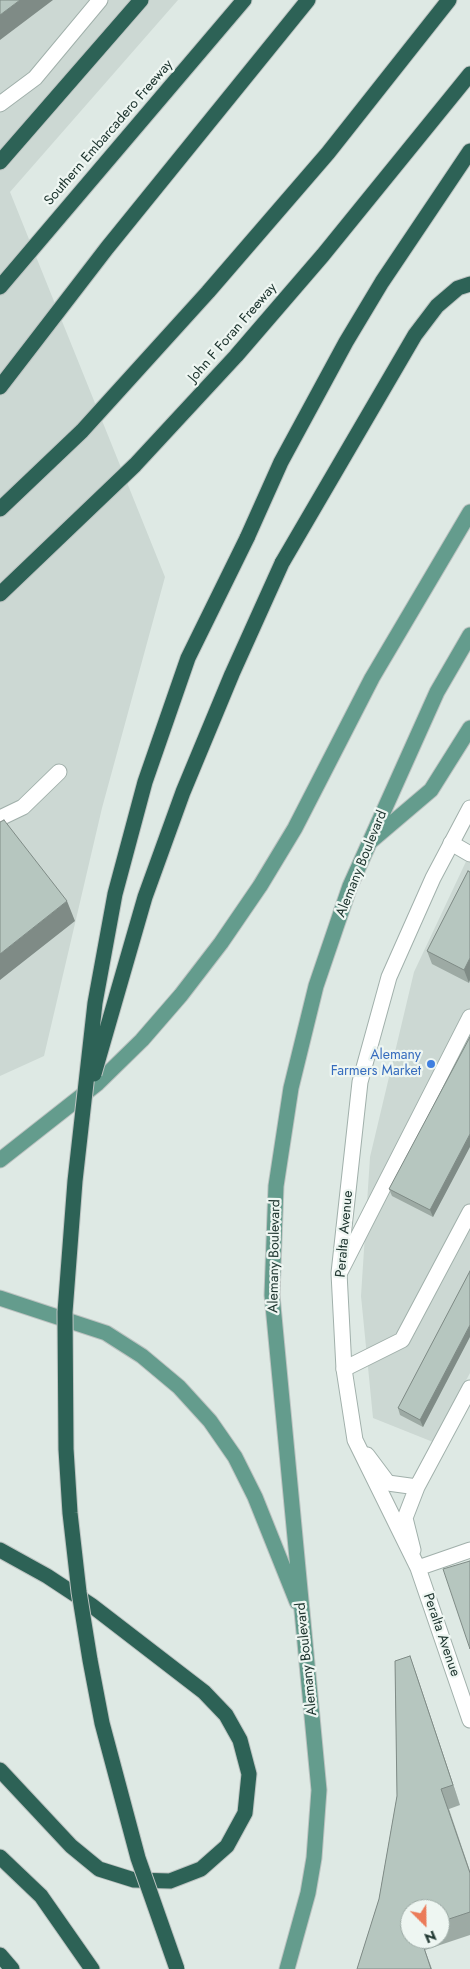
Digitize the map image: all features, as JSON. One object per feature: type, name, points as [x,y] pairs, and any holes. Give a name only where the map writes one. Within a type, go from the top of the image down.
[{"type":"highway","points":[[0,162],[141,0]]},
{"type":"highway","name":"Southern Embarcadero Freeway","points":[[0,288],[244,0]]},
{"type":"highway","points":[[0,387],[107,248],[308,0]]},
{"type":"highway","points":[[0,508],[82,431],[208,292],[321,160],[449,0]]},
{"type":"highway","name":"John F Foran Freeway","points":[[0,594],[135,465],[279,307],[470,74]]},
{"type":"highway","points":[[177,1969],[138,1858],[120,1793],[92,1669],[78,1582],[66,1449],[65,1312],[69,1249],[95,1003],[114,894],[145,782],[188,658],[282,462],[346,342],[388,274],[470,151]]},
{"type":"highway","points":[[83,1114],[145,897],[191,774],[232,674],[282,562],[415,335],[437,306],[458,288],[470,284]]},
{"type":"highway","points":[[0,1550],[92,1604],[204,1692],[226,1714],[240,1740],[249,1774],[245,1813],[227,1846],[201,1869],[170,1881],[134,1880],[99,1868],[71,1846],[0,1770]]},
{"type":"highway","points":[[0,1857],[41,1896],[92,1969]]},
{"type":"highway","points":[[0,1954],[12,1969]]},
{"type":"main road","points":[[0,1160],[98,1083],[135,1047],[180,995],[221,943],[260,886],[295,828],[372,678],[470,512]]},
{"type":"main road","name":"Alemany Boulevard","points":[[287,1969],[308,1893],[314,1858],[319,1790],[272,1295],[276,1186],[291,1088],[316,986],[350,886],[437,692],[470,635]]},
{"type":"main road","points":[[368,844],[431,790],[470,728]]},
{"type":"main road","points":[[0,1298],[106,1332],[142,1356],[179,1387],[210,1420],[235,1457],[255,1497],[303,1617]]},
{"type":"street","points":[[0,104],[35,78],[100,0]]},
{"type":"street","points":[[0,818],[23,807],[59,772]]},
{"type":"street","name":"Peralta Avenue","points":[[470,808],[433,878],[389,977],[360,1082],[340,1273],[344,1369],[355,1440],[418,1568],[470,1720]]},
{"type":"street","points":[[451,843],[470,854]]},
{"type":"street","points":[[340,1273],[470,1017]]},
{"type":"street","points":[[344,1369],[402,1340],[470,1212]]},
{"type":"street","points":[[470,1388],[418,1487],[405,1518],[418,1568],[470,1550]]},
{"type":"street","points":[[355,1440],[388,1483],[418,1487]]},
{"type":"shaded area","points":[[0,0],[178,0],[10,192],[165,577],[102,808],[44,1056],[0,1076]]},
{"type":"shaded area","name":"Alemany Farmers Market","points":[[470,853],[470,1373],[433,1442],[373,1418],[361,1296],[370,1157],[414,972]]},
{"type":"building","points":[[0,0],[20,0],[0,15]]},
{"type":"building","points":[[4,820],[67,901],[0,954],[0,822]]},
{"type":"building","points":[[468,871],[470,872],[470,958],[464,970],[427,951]]},
{"type":"building","points":[[470,1037],[470,1134],[430,1210],[389,1189]]},
{"type":"building","points":[[470,1271],[470,1325],[420,1420],[398,1408]]},
{"type":"building","points":[[470,1561],[470,1649],[443,1569]]},
{"type":"building","points":[[410,1656],[453,1785],[441,1789],[470,1873],[470,1912],[450,1919],[450,1899],[400,1899],[400,1949],[424,1949],[431,1969],[357,1969],[379,1899],[397,1796],[395,1661]]},
{"type":"place","name":"Alemany Farmers Market","points":[[431,1064]]}]
